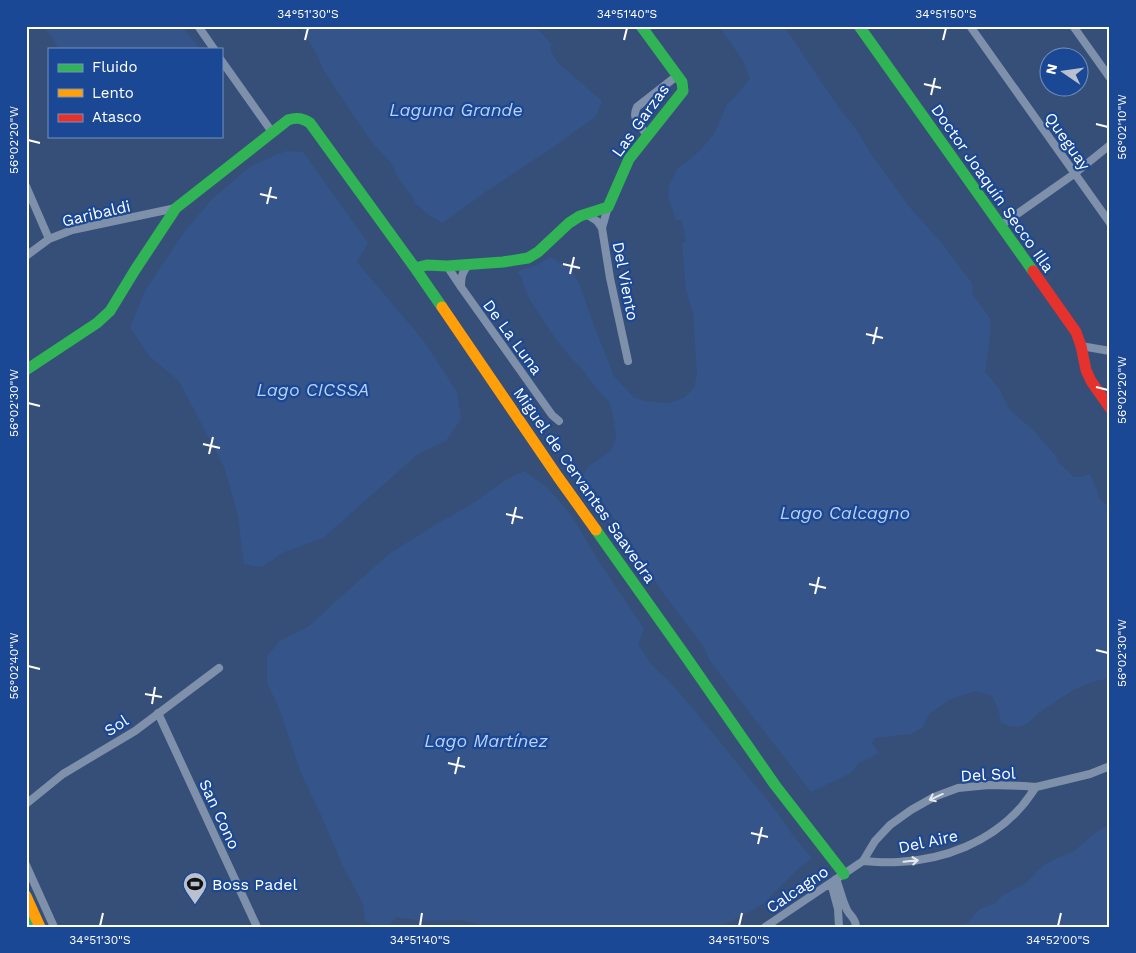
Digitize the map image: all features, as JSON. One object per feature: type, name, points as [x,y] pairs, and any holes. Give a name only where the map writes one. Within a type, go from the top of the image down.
[{"type":"street","points":[[198,26],[213,48]]},
{"type":"street","points":[[642,26],[678,75],[637,107],[634,113],[635,119],[647,135]]},
{"type":"street","name":"Doctor Joaquín Secco Illa","points":[[859,26],[1076,332],[1086,370],[1091,381],[1110,408]]},
{"type":"street","name":"Queguay","points":[[970,26],[1110,223]]},
{"type":"street","points":[[1073,26],[1110,78]]},
{"type":"street","points":[[26,370],[97,323],[110,311],[176,208],[272,132],[222,61]]},
{"type":"street","name":"Las Garzas","points":[[608,207],[629,159],[683,91],[682,82],[678,75]]},
{"type":"street","name":"Miguel de Cervantes Saavedra","points":[[272,132],[288,120],[297,118],[310,123],[415,268],[558,477],[775,785],[825,850],[837,879]]},
{"type":"street","points":[[1000,226],[1074,174],[1110,145]]},
{"type":"street","points":[[26,186],[50,239]]},
{"type":"street","points":[[415,268],[427,265],[447,266],[528,258],[538,252],[569,223],[586,214],[608,207]]},
{"type":"street","points":[[602,228],[608,207]]},
{"type":"street","name":"Garibaldi","points":[[26,256],[50,239],[72,230],[176,208]]},
{"type":"street","name":"Del Viento","points":[[586,214],[597,221],[602,228],[610,278],[628,360]]},
{"type":"street","points":[[461,287],[461,279],[464,272],[467,266],[471,264]]},
{"type":"street","name":"De La Luna","points":[[447,266],[552,415],[560,421]]},
{"type":"street","points":[[1081,346],[1110,351]]},
{"type":"street","name":"Sol","points":[[26,804],[63,774],[135,731],[219,668]]},
{"type":"street","name":"San Cono","points":[[158,713],[257,927]]},
{"type":"street","name":"Del Sol","points":[[863,861],[875,841],[890,825],[934,797],[958,788],[989,785],[1036,788],[1090,774],[1110,766]]},
{"type":"street","name":"Del Aire","points":[[863,861],[916,861],[952,853],[970,846],[991,834],[1022,807],[1036,788]]},
{"type":"street","name":"Calcagno","points":[[765,927],[863,861]]},
{"type":"street","points":[[26,865],[54,927]]},
{"type":"street","points":[[837,879],[839,927]]},
{"type":"street","points":[[837,879],[846,908],[853,917],[856,927]]},
{"type":"street","points":[[26,896],[40,927]]},
{"type":"street","points":[[26,919],[30,927]]},
{"type":"water","points":[[43,26],[182,26],[199,48],[58,48],[52,36]]},
{"type":"water","name":"Laguna Grande","points":[[300,26],[535,26],[552,45],[550,49],[557,62],[602,101],[596,116],[442,223],[417,205],[400,181],[391,163],[375,146],[324,71]]},
{"type":"water","name":"Lago Calcagno","points":[[719,26],[784,26],[839,108],[856,129],[873,157],[911,209],[939,240],[972,283],[973,295],[990,318],[990,336],[985,372],[999,388],[1009,409],[1033,430],[1056,456],[1059,463],[1074,477],[1090,474],[1098,497],[1110,509],[1110,678],[1092,682],[1073,690],[1038,713],[1028,723],[1021,726],[1012,727],[1001,723],[998,708],[992,696],[975,691],[949,700],[929,714],[922,728],[911,734],[875,738],[872,743],[879,753],[859,763],[851,773],[811,792],[710,661],[702,644],[663,593],[629,539],[591,485],[582,477],[588,467],[610,451],[615,443],[616,434],[612,411],[608,400],[555,338],[530,300],[522,277],[517,273],[520,270],[535,266],[550,257],[571,269],[579,283],[614,376],[633,397],[649,402],[670,403],[685,397],[694,388],[697,374],[693,313],[686,290],[682,244],[686,241],[682,220],[676,220],[668,197],[669,186],[677,169],[693,157],[714,134],[727,104],[750,79],[743,61]]},
{"type":"water","name":"Lago CICSSA","points":[[285,151],[303,152],[368,243],[357,262],[423,340],[457,392],[461,419],[446,441],[418,454],[323,538],[282,553],[263,566],[253,566],[244,564],[238,516],[225,469],[179,381],[150,357],[130,327],[145,291],[183,234],[212,199],[251,166]]},
{"type":"water","name":"Lago Martínez","points":[[524,471],[547,487],[571,515],[598,560],[644,629],[638,644],[650,663],[670,682],[698,715],[812,858],[799,868],[763,904],[721,927],[489,927],[461,920],[423,921],[397,917],[386,927],[373,927],[365,920],[363,904],[342,864],[301,773],[280,710],[267,683],[267,656],[280,641],[308,627],[389,554],[470,505],[506,480]]},
{"type":"water","points":[[1110,824],[1110,927],[949,927],[969,922],[980,909],[994,904],[1003,895],[1026,883],[1042,866],[1073,852],[1095,833]]},
{"type":"traffic: fast","points":[[415,268],[427,265],[447,266],[503,262],[528,258],[538,252],[569,223],[580,216],[608,207],[629,159],[683,91],[682,82],[641,26]]},
{"type":"traffic: fast","points":[[859,26],[1033,271]]},
{"type":"traffic: fast","points":[[26,370],[97,323],[110,311],[176,208],[288,120],[294,118],[310,123],[442,307]]},
{"type":"traffic: fast","points":[[596,530],[775,785],[844,874]]},
{"type":"traffic: fast","points":[[26,919],[30,927]]},
{"type":"traffic: slow","points":[[442,307],[596,530]]},
{"type":"traffic: slow","points":[[26,896],[40,927]]},
{"type":"traffic: jam","points":[[1033,271],[1076,332],[1086,370],[1091,381],[1110,408]]},
{"type":"place","name":"Boss Padel","points":[[195,905]]}]
